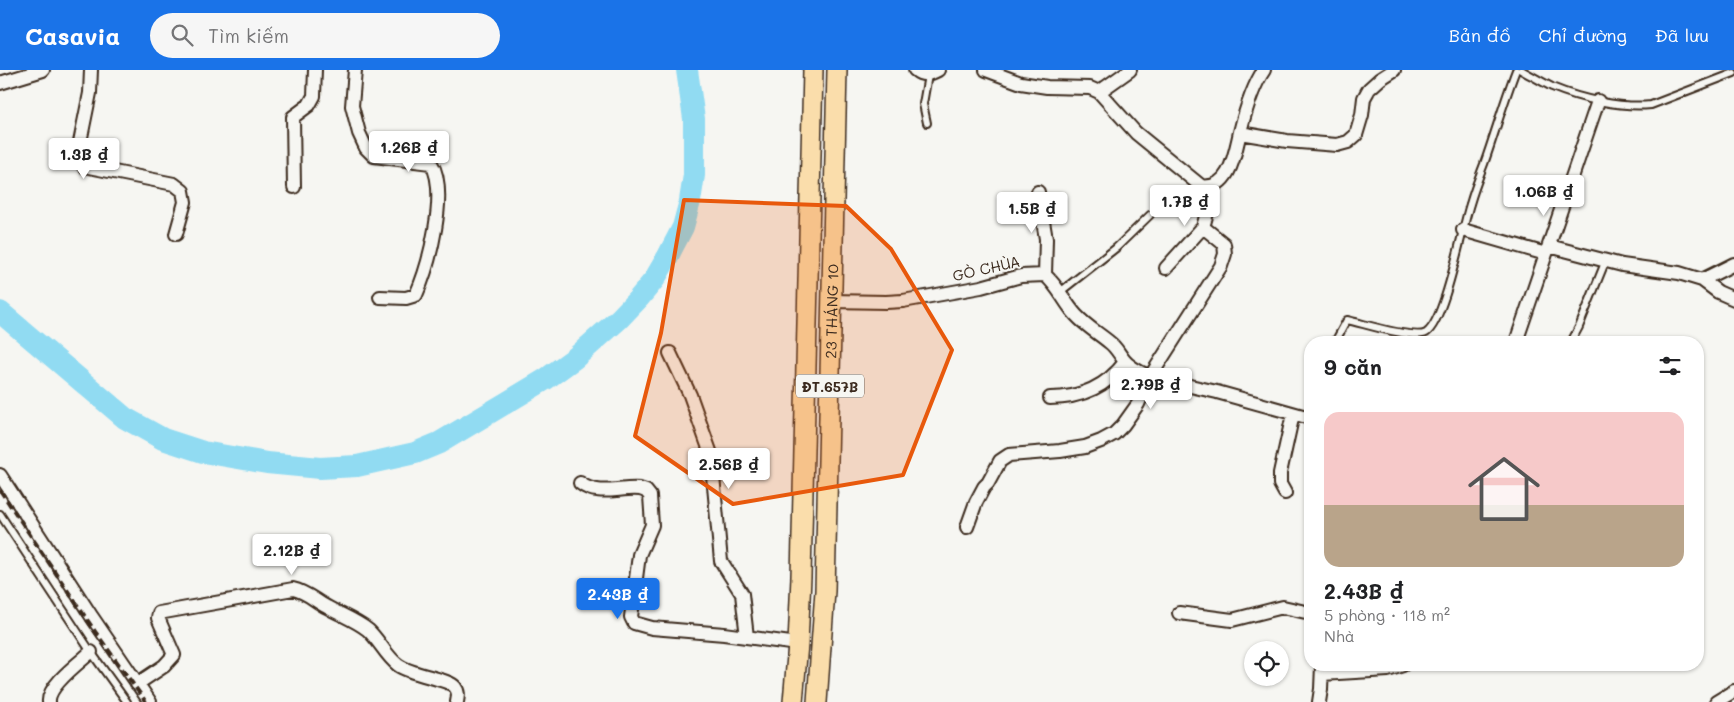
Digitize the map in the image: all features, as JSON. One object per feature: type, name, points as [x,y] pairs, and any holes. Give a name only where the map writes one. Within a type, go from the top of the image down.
[{"type":"main road","name":"23 THÁNG 10","points":[[793,702],[798,644],[813,70]]},
{"type":"main road","name":"23 THÁNG 10","points":[[817,702],[825,591],[837,70]]},
{"type":"street","points":[[0,84],[43,70]]},
{"type":"street","points":[[91,70],[90,93],[77,157],[84,166],[174,184],[183,191],[185,202],[176,234]]},
{"type":"street","points":[[294,187],[293,117],[309,105],[314,96],[314,70]]},
{"type":"street","points":[[355,70],[352,106],[359,133],[366,148],[374,156],[431,163],[435,170],[437,182],[436,220],[416,296],[380,298]]},
{"type":"street","points":[[915,70],[922,74],[933,72]]},
{"type":"street","points":[[986,70],[1021,83],[1046,87],[1090,88],[1099,92],[1136,133],[1201,186],[1209,187],[1220,182],[1229,170],[1234,159],[1256,82],[1264,70]]},
{"type":"street","points":[[1099,92],[1130,70]]},
{"type":"street","points":[[1240,133],[1287,141],[1337,146],[1348,142],[1356,135],[1362,115],[1364,98],[1369,89],[1394,70]]},
{"type":"street","points":[[1518,336],[1598,101]]},
{"type":"street","points":[[1166,268],[1202,227],[1207,213],[1209,187]]},
{"type":"street","points":[[1038,192],[1046,239],[1045,276],[1054,283],[1074,313],[1085,325],[1110,342],[1118,350],[1125,362],[1150,377],[1217,392],[1293,414],[1304,415]]},
{"type":"street","points":[[967,527],[976,502],[1000,461],[1009,454],[1074,449],[1101,441],[1114,434],[1130,417],[1150,377],[1221,266],[1225,254],[1224,244],[1202,227]]},
{"type":"street","points":[[1463,230],[1622,265],[1679,273],[1702,280],[1718,292],[1734,299]]},
{"type":"street","points":[[1702,280],[1734,264]]},
{"type":"street","name":"GÒ CHÙA","points":[[832,301],[903,301],[981,287],[1021,276],[1035,274],[1045,276]]},
{"type":"street","points":[[670,353],[690,395],[711,454],[721,561],[742,594],[747,636]]},
{"type":"street","points":[[1050,398],[1070,397],[1094,389],[1112,378],[1125,362]]},
{"type":"street","points":[[1286,493],[1280,484],[1280,473],[1293,414]]},
{"type":"street","points":[[0,475],[150,702]]},
{"type":"street","points":[[580,483],[588,489],[597,490],[646,490],[650,496],[652,525],[639,555],[631,617],[634,623],[652,628],[747,636],[798,644]]},
{"type":"street","points":[[137,684],[164,666],[174,655],[158,618],[159,613],[293,590],[308,594],[326,607],[348,617],[368,630],[391,659],[403,668],[454,686],[458,694],[457,702]]},
{"type":"street","points":[[1179,613],[1232,620],[1283,607],[1304,612]]},
{"type":"street","points":[[49,702],[48,697],[53,688],[91,652]]},
{"type":"street","points":[[1318,702],[1322,671]]},
{"type":"street","points":[[1716,702],[1734,691]]},
{"type":"lane","points":[[1339,336],[1347,320],[1419,335],[1426,333],[1435,323],[1470,204],[1502,105],[1516,70]]},
{"type":"lane","points":[[1521,70],[1553,87],[1598,101],[1620,105],[1651,105],[1734,73]]},
{"type":"lane","points":[[927,123],[923,104],[933,72]]},
{"type":"lane","points":[[1060,292],[1103,258],[1150,215]]},
{"type":"lane","points":[[1574,336],[1606,260]]},
{"type":"lane","points":[[0,514],[91,652],[127,702]]},
{"type":"highlighted area","points":[[684,200],[846,206],[891,249],[952,350],[903,475],[733,504],[635,436],[661,333]]},
{"type":"waterway","points":[[0,312],[125,418],[163,439],[203,452],[267,463],[320,468],[357,466],[415,453],[439,443],[546,379],[575,358],[619,319],[654,280],[683,227],[690,201],[694,175],[694,119],[687,70]]},
{"type":"railway","points":[[0,490],[96,633],[146,702]]}]
